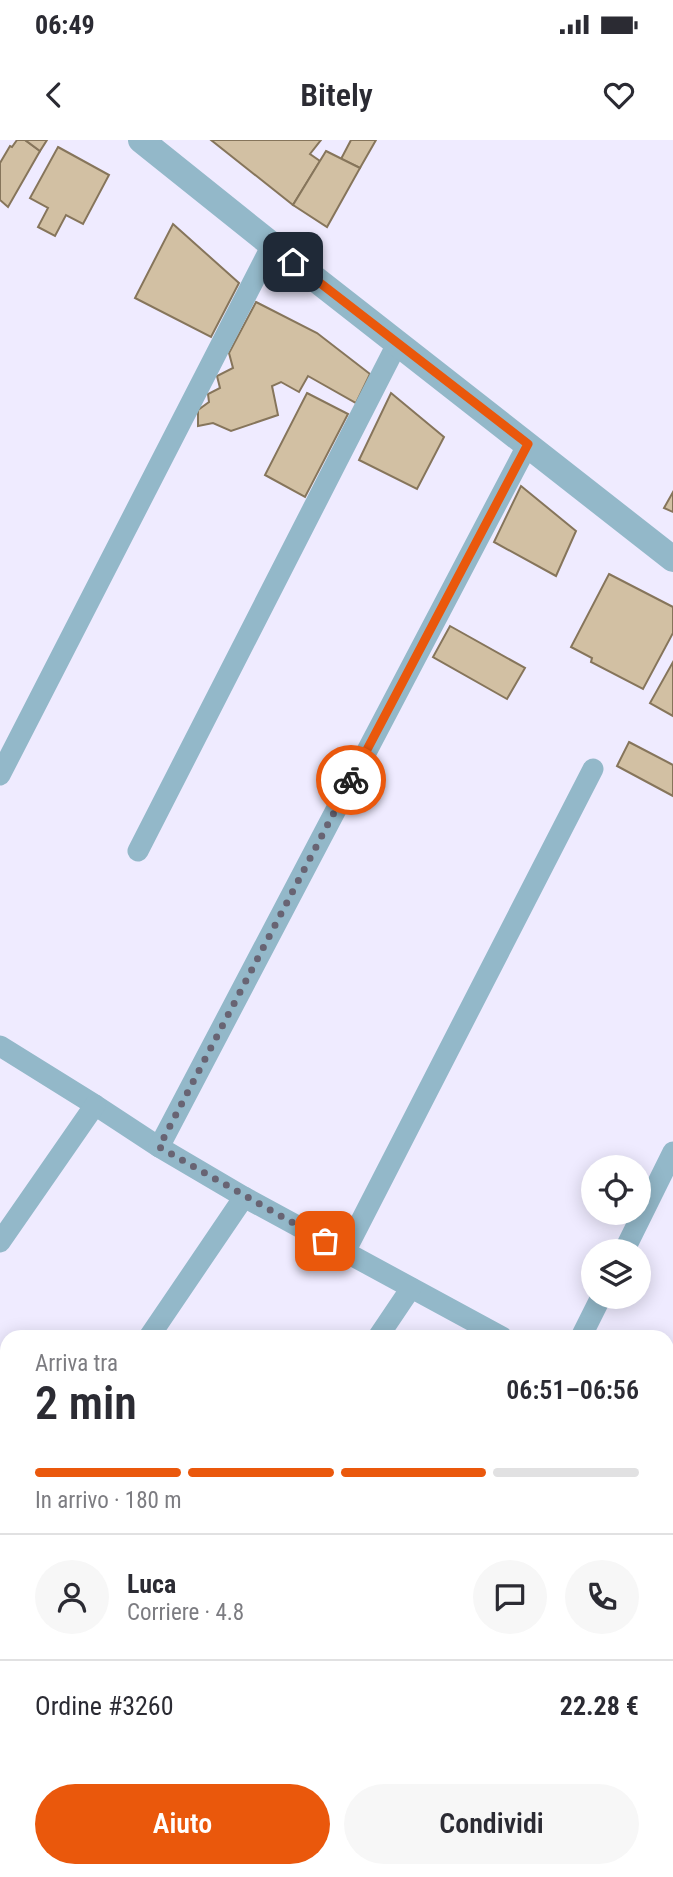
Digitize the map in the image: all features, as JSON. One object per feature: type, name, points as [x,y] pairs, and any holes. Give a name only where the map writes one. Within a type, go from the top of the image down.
[{"type":"street","points":[[141,140],[272,246],[673,559]]},
{"type":"street","points":[[0,775],[272,246]]},
{"type":"street","points":[[138,851],[397,344]]},
{"type":"street","points":[[159,1147],[528,444]]},
{"type":"street","points":[[345,1252],[593,769]]},
{"type":"street","points":[[0,1046],[159,1147],[244,1197],[489,1330]]},
{"type":"street","points":[[0,1241],[95,1105]]},
{"type":"street","points":[[630,1239],[673,1152]]},
{"type":"street","points":[[154,1330],[244,1197]]},
{"type":"street","points":[[383,1330],[411,1288]]},
{"type":"street","points":[[584,1330],[595,1309]]},
{"type":"building","points":[[17,140],[25,140],[40,151],[8,207],[0,200],[0,163]]},
{"type":"building","points":[[25,140],[47,140],[40,151]]},
{"type":"building","points":[[211,140],[321,140],[310,154],[320,161],[293,205]]},
{"type":"building","points":[[351,140],[376,140],[360,168],[341,159]]},
{"type":"building","points":[[58,147],[109,175],[83,224],[66,215],[55,236],[38,227],[48,208],[30,198]]},
{"type":"building","points":[[326,151],[360,168],[327,227],[293,205]]},
{"type":"building","points":[[173,224],[239,283],[211,337],[135,298]]},
{"type":"building","points":[[256,302],[317,333],[370,374],[356,403],[308,376],[299,392],[281,382],[272,386],[278,415],[231,431],[213,423],[198,426],[198,410],[209,402],[208,394],[220,388],[217,376],[233,368],[229,353]]},
{"type":"building","points":[[307,393],[348,414],[305,497],[265,475]]},
{"type":"building","points":[[391,393],[444,437],[417,489],[359,460]]},
{"type":"building","points":[[521,486],[576,531],[556,576],[494,542]]},
{"type":"building","points":[[673,492],[673,512],[664,508]]},
{"type":"building","points":[[609,574],[673,607],[673,633],[643,689],[591,662],[592,658],[571,647]]},
{"type":"building","points":[[450,626],[525,668],[507,699],[433,657]]},
{"type":"building","points":[[673,662],[673,716],[650,703]]},
{"type":"building","points":[[629,742],[673,765],[673,796],[617,766]]},
{"type":"way so far","points":[[325,1241],[159,1147],[351,780]]},
{"type":"route","points":[[293,262],[528,444],[351,780]]}]
